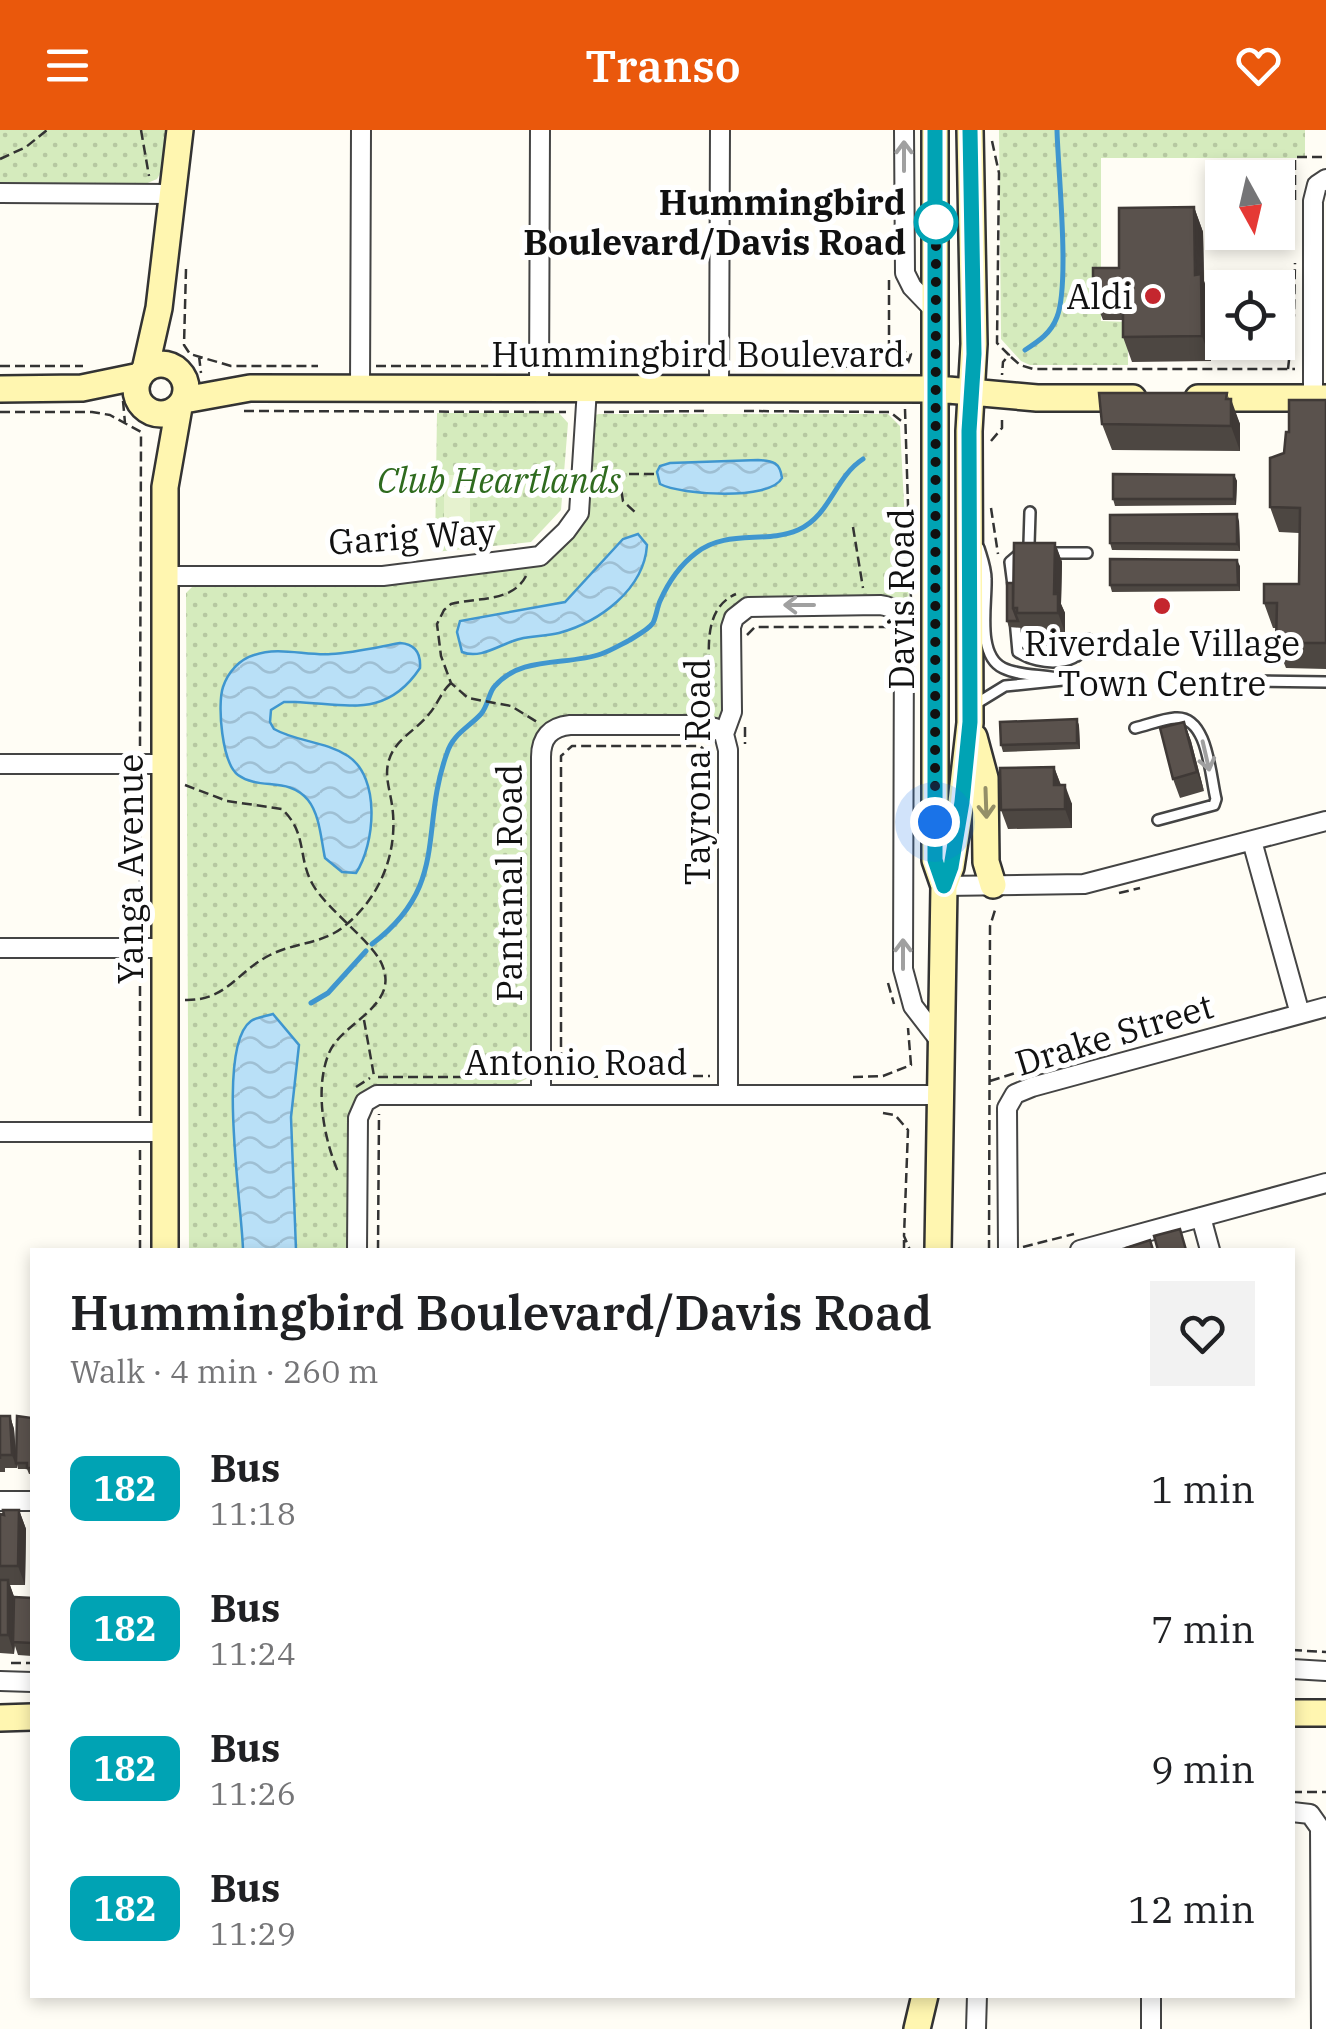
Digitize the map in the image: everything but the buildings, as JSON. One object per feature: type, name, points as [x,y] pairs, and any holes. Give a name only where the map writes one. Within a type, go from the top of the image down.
[{"type":"street","name":"Yanga Avenue","points":[[165,1248],[165,774],[157,564],[180,388],[168,335],[174,273],[162,194],[180,130]]},
{"type":"street","points":[[360,130],[360,377]]},
{"type":"street","points":[[540,130],[540,377]]},
{"type":"street","points":[[720,130],[720,389]]},
{"type":"street","points":[[904,130],[906,273],[912,287],[935,311]]},
{"type":"street","name":"Davis Road","points":[[935,130],[935,860],[944,886]]},
{"type":"street","name":"Davis Road","points":[[938,1248],[944,886],[959,818],[970,716],[970,130]]},
{"type":"street","points":[[1320,398],[1313,368],[1313,201],[1317,185],[1326,179]]},
{"type":"street","points":[[0,193],[162,194]]},
{"type":"street","name":"Yanga Avenue","points":[[142,373],[174,273]]},
{"type":"street","points":[[0,389],[92,386],[142,373],[159,364],[180,388],[163,414],[141,404],[43,389]]},
{"type":"street","points":[[141,404],[136,391],[142,373]]},
{"type":"street","name":"Hummingbird Boulevard","points":[[180,388],[250,388],[360,377],[540,377],[587,401],[720,389],[936,389],[1037,398],[1320,398]]},
{"type":"street","name":"Garig Way","points":[[157,564],[383,576],[527,560],[547,551],[576,519],[587,401]]},
{"type":"street","name":"Yanga Avenue","points":[[141,404],[158,448],[165,487]]},
{"type":"street","name":"Davis Road","points":[[895,603],[904,630],[905,985],[913,1006],[940,1041]]},
{"type":"street","name":"Tayrona Road","points":[[728,1086],[728,750],[724,734],[732,712],[731,627],[744,609],[760,605],[895,603]]},
{"type":"street","points":[[970,716],[985,778],[986,862],[993,884]]},
{"type":"street","name":"Pantanal Road","points":[[541,1085],[544,739],[554,729],[570,726],[702,725],[724,734]]},
{"type":"street","points":[[0,764],[165,774]]},
{"type":"street","points":[[944,886],[1084,884],[1326,822]]},
{"type":"street","points":[[1252,841],[1300,1014]]},
{"type":"street","points":[[0,948],[165,948]]},
{"type":"street","name":"Drake Street","points":[[1008,1248],[1007,1108],[1015,1094],[1032,1086],[1326,1007]]},
{"type":"street","name":"Antonio Road","points":[[358,1248],[358,1118],[370,1097],[541,1085],[728,1086],[939,1095]]},
{"type":"street","points":[[0,1132],[165,1132]]},
{"type":"street","points":[[1088,1248],[1326,1184]]},
{"type":"street","points":[[1201,1218],[1209,1248]]},
{"type":"street","points":[[0,1501],[30,1501]]},
{"type":"street","points":[[1295,1669],[1326,1671]]},
{"type":"street","points":[[0,1682],[30,1682]]},
{"type":"street","points":[[1295,1713],[1326,1713]]},
{"type":"street","points":[[0,1718],[30,1717]]},
{"type":"street","points":[[1295,1812],[1310,1814],[1320,1828],[1320,2029]]},
{"type":"street","points":[[917,2029],[924,1998]]},
{"type":"street","points":[[976,2029],[977,1998]]},
{"type":"street","points":[[1150,2029],[1151,1998]]},
{"type":"lane","points":[[969,511],[986,573],[986,637],[992,659],[1014,672],[1047,674],[1065,680],[1005,686],[990,693],[970,716]]},
{"type":"lane","points":[[1030,512],[1030,550]]},
{"type":"lane","points":[[1087,554],[1030,550],[1014,556],[1010,562],[1018,652],[1048,662],[1080,656],[1088,639]]},
{"type":"lane","points":[[1254,681],[1326,682]]},
{"type":"lane","points":[[1135,728],[1178,717],[1192,721],[1200,731],[1216,799],[1214,805],[1158,820]]},
{"type":"path","points":[[0,159],[26,147],[47,130]]},
{"type":"path","points":[[141,130],[162,194]]},
{"type":"path","points":[[745,638],[755,628],[888,627],[895,603],[911,588],[904,423],[910,354],[889,346],[889,268]]},
{"type":"path","points":[[174,273],[184,345],[190,354],[231,366],[325,366]]},
{"type":"path","points":[[1009,355],[1020,365],[1033,369],[1313,368]]},
{"type":"path","points":[[230,411],[587,401],[720,389],[908,359]]},
{"type":"path","points":[[0,366],[95,366]]},
{"type":"path","points":[[360,377],[540,377],[720,389]]},
{"type":"path","points":[[740,411],[890,412],[904,423]]},
{"type":"path","points":[[582,474],[656,474]]},
{"type":"path","points":[[619,474],[623,500],[637,514]]},
{"type":"path","points":[[853,526],[864,593],[870,593]]},
{"type":"path","points":[[523,713],[510,706],[468,698],[452,683],[441,656],[438,624],[451,604],[515,590],[526,578],[527,560]]},
{"type":"path","points":[[895,603],[911,588]]},
{"type":"path","points":[[697,710],[710,699],[711,620],[722,603],[740,594]]},
{"type":"path","points":[[165,1000],[215,996],[272,954],[316,941],[346,925],[375,892],[390,858],[394,822],[387,772],[390,758],[396,746],[426,718],[452,683]]},
{"type":"path","points":[[745,717],[745,757]]},
{"type":"path","points":[[532,728],[542,718]]},
{"type":"path","points":[[561,1077],[562,756],[572,746],[700,746],[711,756]]},
{"type":"path","points":[[165,774],[227,801],[282,808],[299,830],[312,884],[376,954],[384,969],[382,995],[329,1052],[325,1068],[324,1127],[333,1162],[344,1184],[344,1171]]},
{"type":"path","points":[[887,971],[896,1010]]},
{"type":"path","points":[[363,1016],[375,1077]]},
{"type":"path","points":[[837,1077],[883,1076],[910,1065],[910,1038],[905,1022]]},
{"type":"path","points":[[350,1093],[360,1083],[375,1077],[541,1085],[561,1077],[728,1086]]},
{"type":"path","points":[[378,1111],[378,1248]]},
{"type":"path","points":[[882,1112],[895,1114],[908,1130],[907,1248]]},
{"type":"path","points":[[1295,1650],[1326,1652]]},
{"type":"path","points":[[0,1663],[30,1663]]},
{"type":"path","points":[[1295,1792],[1326,1792]]},
{"type":"green space","points":[[0,130],[168,130],[164,167],[157,179],[143,185],[0,185]]},
{"type":"green space","points":[[999,130],[1305,130],[1305,158],[1101,158],[1101,321],[1128,322],[1128,365],[1030,365],[1021,361],[1001,339]]},
{"type":"green space","name":"Club Heartlands","points":[[437,413],[559,413],[568,423],[561,510],[531,542],[435,552]]},
{"type":"green space","points":[[888,414],[900,426],[909,601],[742,601],[732,609],[726,715],[561,717],[544,725],[532,752],[532,1066],[528,1078],[514,1085],[381,1086],[359,1094],[349,1120],[349,1248],[189,1248],[186,593],[196,583],[392,584],[545,566],[579,527],[595,415]]},
{"type":"green space","points":[[444,475],[470,475],[470,531],[444,531]]},
{"type":"water","points":[[670,463],[775,463],[782,478],[774,485],[744,493],[671,488],[660,484],[657,472],[660,466]]},
{"type":"water","points":[[638,534],[647,545],[638,576],[604,612],[559,633],[518,639],[481,653],[462,652],[457,632],[460,621],[565,602],[623,539]]},
{"type":"water","points":[[400,643],[416,650],[420,668],[393,695],[364,705],[284,702],[271,710],[274,729],[339,751],[359,766],[366,779],[372,812],[367,846],[356,873],[342,872],[325,858],[318,820],[308,800],[292,788],[247,780],[233,769],[222,733],[223,687],[239,663],[263,652],[340,653]]},
{"type":"water","points":[[273,1014],[299,1045],[291,1117],[296,1248],[243,1248],[233,1128],[235,1061],[241,1036],[251,1021]]},
{"type":"waterway","points":[[1025,350],[1051,328],[1061,301],[1063,254],[1057,130]]},
{"type":"waterway","points":[[372,944],[413,900],[423,878],[447,753],[457,736],[483,711],[494,687],[517,670],[588,658],[638,635],[653,623],[671,581],[696,553],[720,541],[798,530],[818,515],[845,476],[863,459]]},
{"type":"waterway","points":[[311,1003],[328,993],[366,951]]},
{"type":"bus line","name":"182","points":[[935,130],[935,860],[944,886],[962,802],[970,722],[969,431],[974,354],[970,130]]},
{"type":"place","name":"Hummingbird Boulevard/Davis Road","points":[[936,222]]},
{"type":"place","name":"Aldi","points":[[1153,296]]},
{"type":"place","name":"Riverdale Village Town Centre","points":[[1162,606]]},
{"type":"route","points":[[935,822],[936,216],[936,222]]}]
